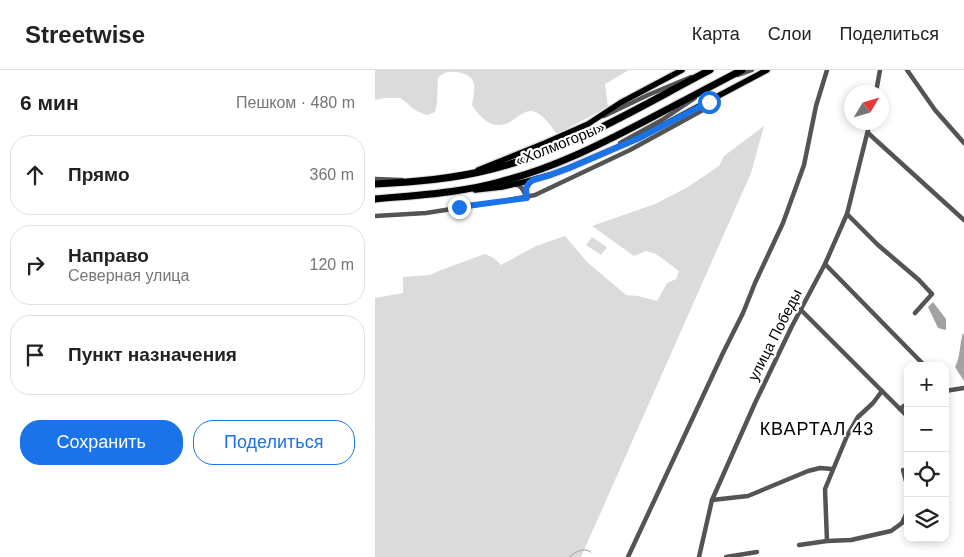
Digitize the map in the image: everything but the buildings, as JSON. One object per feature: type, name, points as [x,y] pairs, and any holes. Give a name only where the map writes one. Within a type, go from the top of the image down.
[{"type":"highway","name":"«Холмогоры»","points":[[375,199],[453,192],[532,173],[598,146],[742,70]]},
{"type":"highway","name":"«Холмогоры»","points":[[375,184],[465,175],[529,158],[567,144],[592,132],[708,71]]},
{"type":"main road","points":[[465,175],[588,124],[620,103],[682,70]]},
{"type":"main road","points":[[453,192],[482,190],[514,184],[569,168],[645,135],[767,70]]},
{"type":"street","points":[[720,82],[752,70]]},
{"type":"street","points":[[628,557],[743,313],[783,223],[805,165],[817,106],[827,70]]},
{"type":"street","points":[[877,85],[880,70]]},
{"type":"street","points":[[907,70],[935,110],[964,144]]},
{"type":"street","points":[[588,124],[647,95],[708,71]]},
{"type":"street","points":[[606,152],[662,120],[713,86]]},
{"type":"street","points":[[375,216],[426,213],[527,198],[601,165],[714,104]]},
{"type":"street","name":"улица Победы","points":[[701,555],[712,500],[755,403],[825,264],[847,214],[869,130]]},
{"type":"street","points":[[868,133],[964,220]]},
{"type":"street","points":[[375,178],[420,181]]},
{"type":"street","points":[[527,198],[526,188],[533,180]]},
{"type":"street","points":[[514,184],[522,188],[527,198]]},
{"type":"street","points":[[847,214],[932,294],[915,313]]},
{"type":"street","points":[[825,264],[921,362]]},
{"type":"street","points":[[801,310],[904,412]]},
{"type":"street","points":[[949,389],[964,388]]},
{"type":"street","points":[[827,542],[825,489],[832,469],[858,417],[873,403],[882,391]]},
{"type":"street","points":[[900,408],[904,406]]},
{"type":"street","points":[[712,500],[748,496],[808,471],[820,468],[832,469]]},
{"type":"street","points":[[799,545],[851,540],[891,531],[902,523],[904,519]]},
{"type":"street","points":[[725,557],[757,552]]},
{"type":"shaded area","points":[[375,70],[629,70],[605,84],[608,107],[557,134],[539,114],[531,111],[523,113],[510,122],[498,125],[483,119],[472,105],[473,81],[460,72],[448,72],[438,77],[435,112],[427,115],[412,108],[400,98],[375,100]]},
{"type":"shaded area","points":[[764,126],[751,173],[581,557],[375,557],[375,298],[403,293],[403,277],[430,275],[485,254],[494,258],[501,265],[536,246],[565,236],[587,262],[626,295],[657,301],[667,283],[676,279],[679,271],[656,254],[646,251],[634,256],[592,226],[655,204],[688,187],[719,166],[724,156]]},
{"type":"shaded area","points":[[592,237],[607,247],[601,255],[586,245]]},
{"type":"shaded area","points":[[933,302],[946,319],[946,330],[938,328],[928,307]]},
{"type":"shaded area","points":[[963,333],[964,335],[964,381],[955,367]]},
{"type":"waterway","points":[[569,557],[582,550],[591,552]]},
{"type":"district","name":"КВАРТАЛ 43","points":[[817,429]]},
{"type":"route","points":[[459,207],[527,198],[526,188],[533,180],[569,168],[639,138],[709,102]]}]
